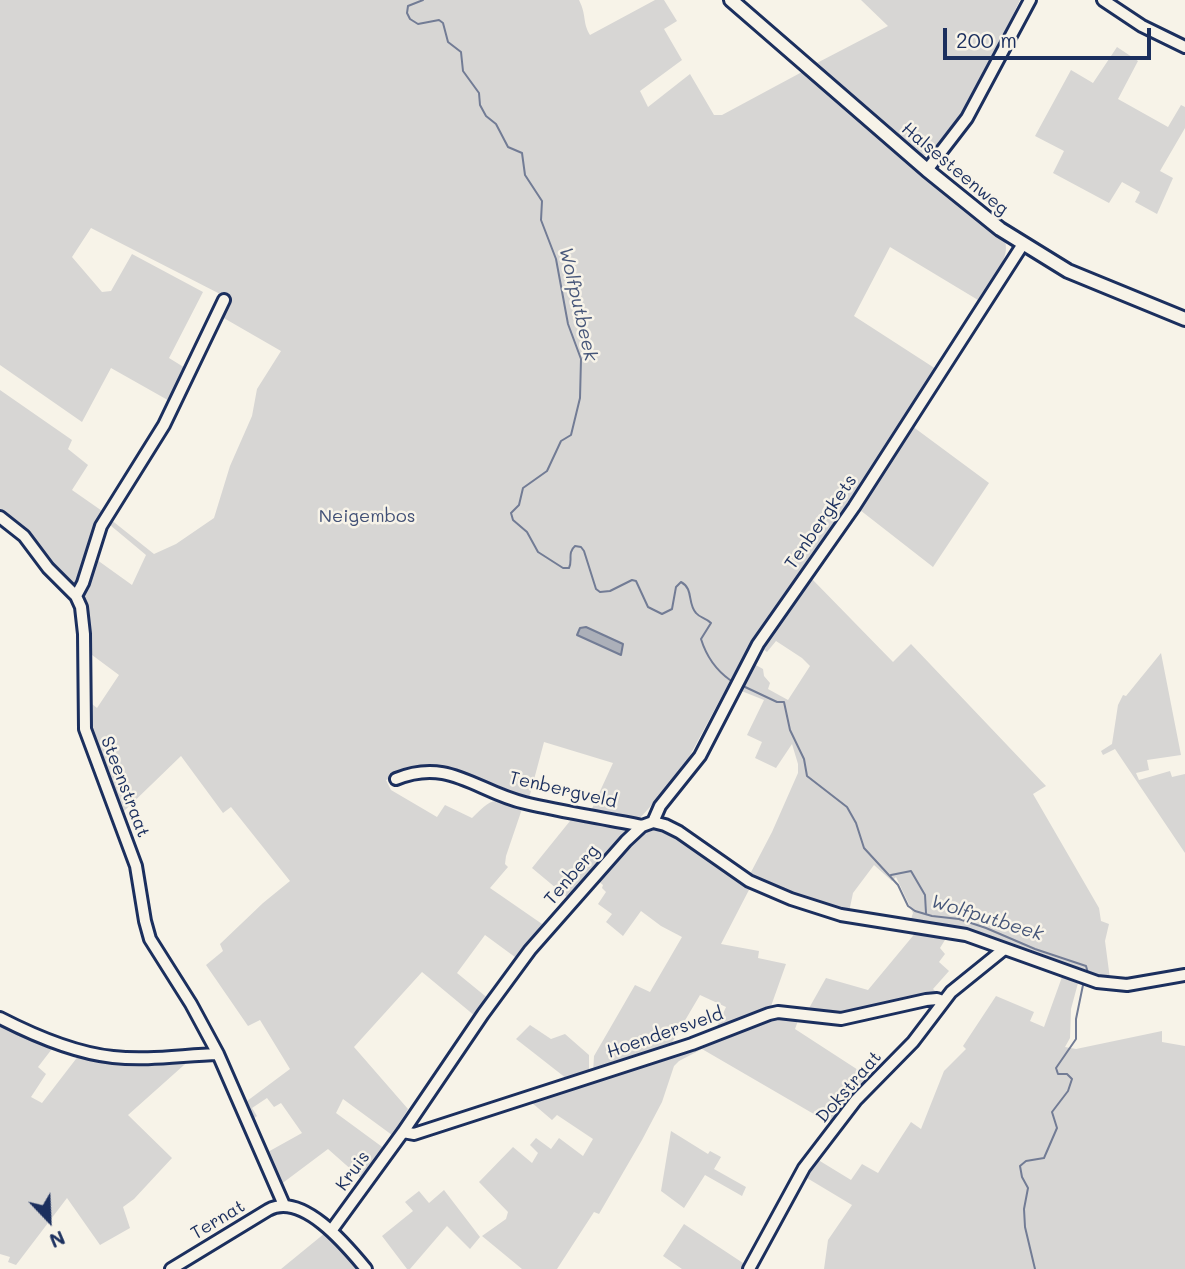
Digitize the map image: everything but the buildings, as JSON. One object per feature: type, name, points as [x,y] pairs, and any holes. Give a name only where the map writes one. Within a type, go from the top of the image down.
[{"type":"main road","name":"Halsesteenweg","points":[[732,0],[927,170],[978,212],[1023,244],[1068,271],[1185,319]]},
{"type":"street","points":[[927,170],[967,118],[1030,0]]},
{"type":"street","points":[[1103,0],[1142,26],[1185,47]]},
{"type":"street","name":"Tenbergkets","points":[[648,824],[700,757],[758,644],[855,507],[1023,244]]},
{"type":"street","points":[[0,517],[24,536],[48,568],[76,596],[101,526],[160,433],[192,372],[224,300]]},
{"type":"street","name":"Steenstraat","points":[[76,596],[81,607],[84,634],[85,729],[136,866],[150,939],[191,1004],[218,1054],[284,1205]]},
{"type":"street","name":"Tenbergveld","points":[[396,779],[422,771],[454,775],[509,799],[648,824]]},
{"type":"street","points":[[648,824],[679,832],[749,881],[791,899],[841,915],[966,935],[1003,950],[1111,985],[1146,983],[1185,975]]},
{"type":"street","name":"Tenberg","points":[[403,1132],[482,1014],[530,950],[626,841],[648,824]]},
{"type":"street","name":"Dokstraat","points":[[748,1269],[804,1168],[856,1100],[913,1042],[943,1001],[967,977],[1003,950]]},
{"type":"street","name":"Hoendersveld","points":[[403,1132],[414,1134],[440,1126],[692,1044],[769,1014],[778,1012],[841,1020],[926,1000],[943,1001]]},
{"type":"street","points":[[0,1018],[86,1053],[139,1058],[218,1054]]},
{"type":"street","name":"Kruis","points":[[331,1231],[403,1132]]},
{"type":"street","points":[[284,1205],[298,1209],[331,1231],[366,1269]]},
{"type":"street","name":"Ternat","points":[[171,1269],[268,1210],[284,1205]]},
{"type":"green space","name":"Neigembos","points":[[0,0],[579,0],[590,35],[655,0],[664,0],[677,21],[664,29],[682,60],[640,91],[648,107],[690,74],[714,115],[722,115],[802,72],[922,175],[1005,241],[1002,264],[978,300],[890,247],[854,316],[936,369],[858,493],[752,640],[680,774],[639,819],[631,821],[590,813],[613,763],[544,742],[528,802],[412,770],[386,780],[391,790],[437,817],[445,805],[472,818],[494,801],[523,806],[506,856],[505,864],[508,867],[490,888],[545,926],[519,960],[485,935],[457,973],[490,1000],[475,1016],[422,972],[354,1047],[408,1109],[392,1135],[343,1099],[336,1113],[385,1149],[363,1180],[328,1149],[280,1185],[266,1153],[302,1133],[281,1103],[274,1107],[267,1098],[252,1108],[257,1116],[250,1121],[243,1104],[290,1069],[260,1020],[248,1026],[206,965],[223,951],[220,944],[290,881],[231,807],[223,813],[181,756],[121,814],[89,729],[87,700],[97,708],[119,675],[88,652],[84,594],[93,557],[132,585],[146,555],[110,525],[104,535],[101,534],[110,519],[154,554],[176,544],[214,518],[230,466],[252,416],[257,389],[281,351],[222,317],[227,301],[222,295],[91,228],[72,257],[102,292],[111,291],[132,254],[203,292],[169,358],[190,371],[173,403],[111,368],[82,422],[0,365]]},
{"type":"green space","points":[[861,0],[1020,0],[963,119],[933,154],[921,156],[815,64],[888,26]]},
{"type":"green space","points":[[1117,47],[1138,61],[1118,99],[1168,127],[1181,105],[1185,107],[1185,128],[1160,171],[1173,178],[1157,214],[1135,202],[1140,192],[1122,182],[1109,203],[1053,173],[1064,151],[1035,136],[1071,70],[1093,83]]},
{"type":"green space","points":[[0,390],[72,440],[68,449],[88,465],[72,490],[105,513],[79,584],[75,587],[0,514]]},
{"type":"green space","points":[[912,426],[989,483],[933,567],[860,510]]},
{"type":"green space","points":[[811,578],[893,662],[911,644],[1046,786],[1033,794],[1099,908],[1101,921],[1109,924],[1105,941],[1110,979],[1069,968],[990,937],[910,922],[913,913],[896,877],[892,881],[874,865],[853,893],[849,912],[749,876],[798,773],[798,764],[792,744],[776,768],[755,758],[762,742],[747,735],[764,700],[739,690],[754,664],[763,669],[764,676],[770,683],[768,689],[788,700],[810,666],[776,641],[767,652],[763,649]]},
{"type":"green space","points":[[1161,653],[1181,755],[1147,760],[1149,770],[1136,773],[1139,780],[1170,771],[1172,777],[1185,774],[1185,853],[1115,749],[1103,755],[1101,751],[1112,744],[1118,705],[1123,695],[1126,696]]},
{"type":"green space","points":[[574,816],[622,826],[627,831],[568,898],[532,868]]},
{"type":"green space","points":[[653,829],[677,837],[751,886],[721,944],[759,951],[758,958],[786,964],[770,1009],[753,1013],[715,1031],[726,1007],[700,995],[667,1051],[593,1074],[594,1056],[635,985],[650,992],[682,937],[641,911],[623,936],[606,922],[612,914],[598,904],[606,892],[597,880],[630,843]]},
{"type":"green space","points":[[917,931],[948,935],[940,948],[945,954],[939,962],[949,971],[933,989],[937,993],[857,1012],[824,1013],[808,1010],[826,978],[868,990]]},
{"type":"green space","points":[[1062,977],[1078,983],[1071,1009],[1070,1038],[1065,1047],[1076,1049],[1162,1031],[1162,1042],[1185,1046],[1185,1269],[824,1269],[828,1240],[852,1205],[802,1175],[815,1158],[851,1180],[862,1164],[878,1173],[911,1122],[921,1129],[944,1071],[966,1049],[963,1046],[996,996],[1034,1012],[1030,1021],[1044,1027]]},
{"type":"green space","points":[[780,1016],[799,1018],[795,1029],[872,1079],[831,1124],[702,1049],[674,1066],[662,1102],[642,1140],[599,1214],[594,1212],[557,1269],[522,1269],[482,1236],[506,1219],[508,1212],[479,1182],[513,1147],[532,1163],[538,1153],[530,1145],[536,1138],[551,1149],[559,1138],[583,1156],[593,1139],[557,1115],[552,1120],[531,1102],[701,1045],[756,1022]]},
{"type":"green space","points":[[0,1021],[55,1045],[38,1067],[46,1074],[31,1097],[42,1103],[79,1055],[193,1057],[128,1115],[172,1158],[134,1199],[123,1207],[130,1228],[100,1245],[67,1198],[16,1265],[8,1262],[10,1257],[0,1254]]},
{"type":"green space","points":[[530,1025],[551,1039],[565,1034],[589,1055],[589,1076],[571,1082],[516,1039]]},
{"type":"green space","points":[[671,1131],[708,1154],[710,1151],[721,1157],[714,1169],[746,1187],[742,1196],[705,1175],[684,1208],[661,1191]]},
{"type":"green space","points":[[444,1190],[480,1237],[470,1249],[447,1226],[410,1269],[407,1269],[382,1236],[413,1211],[405,1202],[419,1191],[429,1203]]},
{"type":"green space","points":[[684,1224],[746,1265],[744,1269],[682,1269],[663,1256]]},
{"type":"green space","points":[[325,1233],[344,1250],[359,1269],[281,1269]]},
{"type":"shaded area","points":[[586,627],[623,644],[621,655],[577,635],[580,628]]},
{"type":"waterway","name":"Wolfputbeek","points":[[423,0],[408,6],[410,19],[418,24],[439,20],[443,23],[448,42],[461,52],[463,71],[479,93],[480,105],[486,116],[496,124],[508,147],[522,153],[525,175],[542,201],[541,220],[556,259],[568,324],[581,359],[580,398],[571,435],[561,441],[547,471],[523,488],[519,505],[511,513],[513,520],[527,532],[538,552],[563,568],[569,568],[575,546],[581,547],[596,589],[600,592],[610,591],[632,580],[636,581],[648,607],[662,614],[672,609],[676,587],[681,582],[688,588],[693,609],[711,623],[701,639],[716,667],[730,680]]},
{"type":"waterway","name":"Wolfputbeek","points":[[743,686],[777,702],[784,702],[790,730],[804,759],[807,776],[847,807],[856,823],[864,848],[898,885],[908,906],[932,916],[959,919],[986,928],[1035,949],[1086,966],[1088,973]]},
{"type":"waterway","points":[[891,875],[911,871],[925,895],[926,913]]},
{"type":"waterway","name":"Wolfputbeek","points":[[1035,1269],[1025,1227],[1024,1209],[1028,1188],[1020,1166],[1026,1161],[1044,1158],[1057,1128],[1052,1112],[1068,1091],[1072,1079],[1067,1074],[1058,1074],[1056,1068],[1076,1039],[1076,1019],[1083,985]]}]
